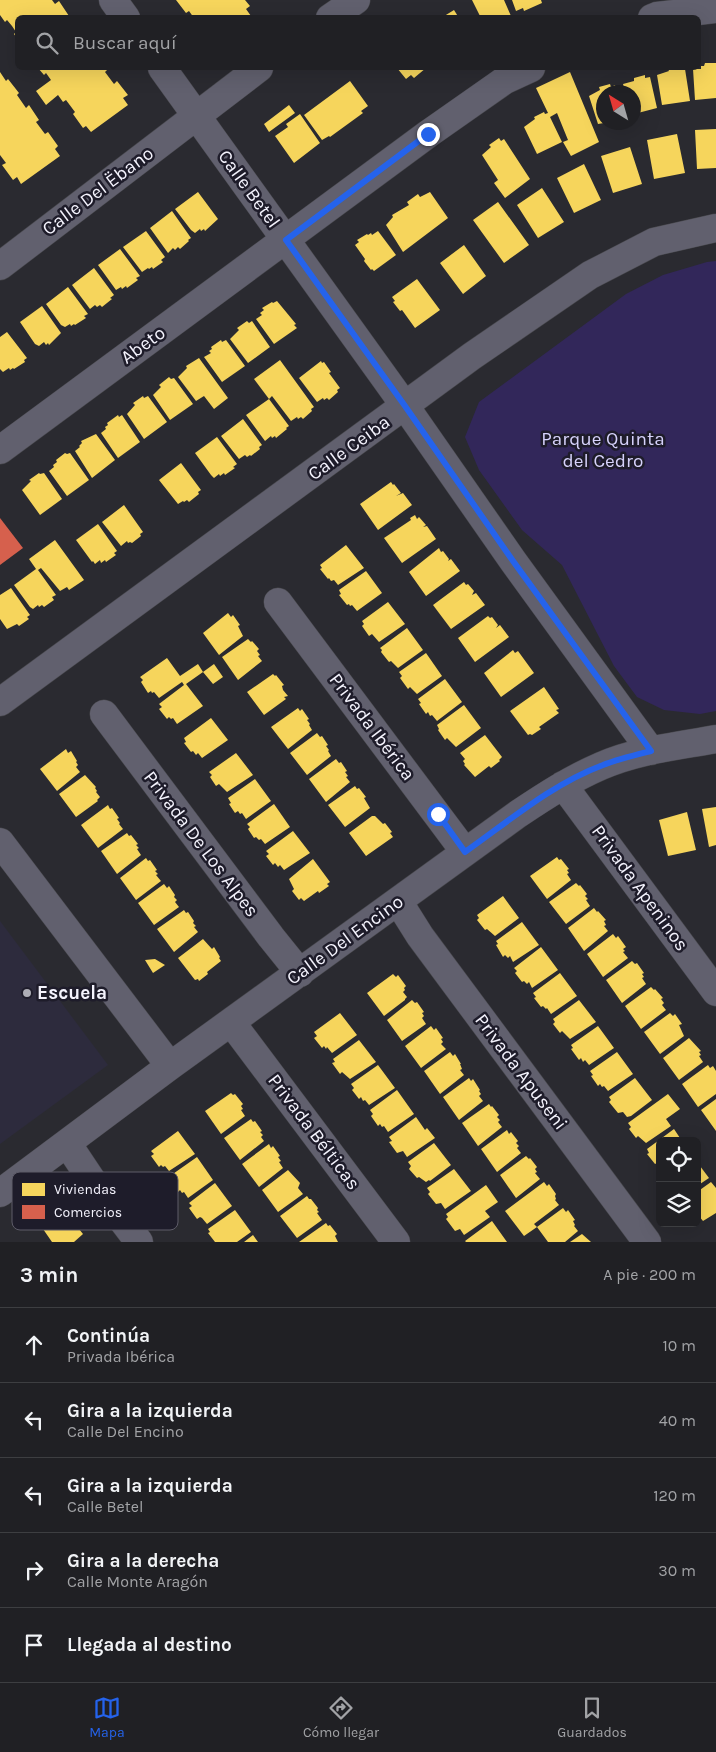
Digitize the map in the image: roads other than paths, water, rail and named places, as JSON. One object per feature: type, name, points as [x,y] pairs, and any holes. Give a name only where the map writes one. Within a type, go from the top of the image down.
[{"type":"street","points":[[113,0],[124,15]]},
{"type":"street","points":[[334,15],[356,0]]},
{"type":"street","points":[[673,15],[716,9]]},
{"type":"street","name":"Calle Betel","points":[[163,70],[405,406],[513,561],[651,751]]},
{"type":"street","name":"Calle Del Ëbano","points":[[3,257],[197,116],[256,70]]},
{"type":"street","name":"Abeto","points":[[0,450],[428,134],[505,80],[528,70]]},
{"type":"street","name":"Calle Ceiba","points":[[0,702],[472,356],[590,275],[654,242],[716,228]]},
{"type":"street","name":"Privada Ibérica","points":[[278,602],[465,852]]},
{"type":"street","name":"Privada De Los Alpes","points":[[104,714],[270,938],[300,973]]},
{"type":"street","name":"Calle Del Encino","points":[[28,1172],[170,1066],[465,852],[563,784],[602,765],[651,751],[716,739]]},
{"type":"street","name":"Privada Apeninos","points":[[563,784],[716,992]]},
{"type":"street","points":[[0,842],[170,1066]]},
{"type":"street","name":"Privada Apuseni","points":[[398,901],[426,944],[647,1242]]},
{"type":"street","name":"Privada Bélticas","points":[[231,1022],[396,1242]]},
{"type":"street","points":[[67,1143],[86,1172]]},
{"type":"street","name":"Calle Del Encino","points":[[0,1193],[12,1184]]},
{"type":"street","points":[[130,1230],[139,1242]]},
{"type":"place","name":"Escuela","points":[[27,993]]},
{"type":"park label","name":"Parque Quinta del Cedro","points":[[603,450]]}]
